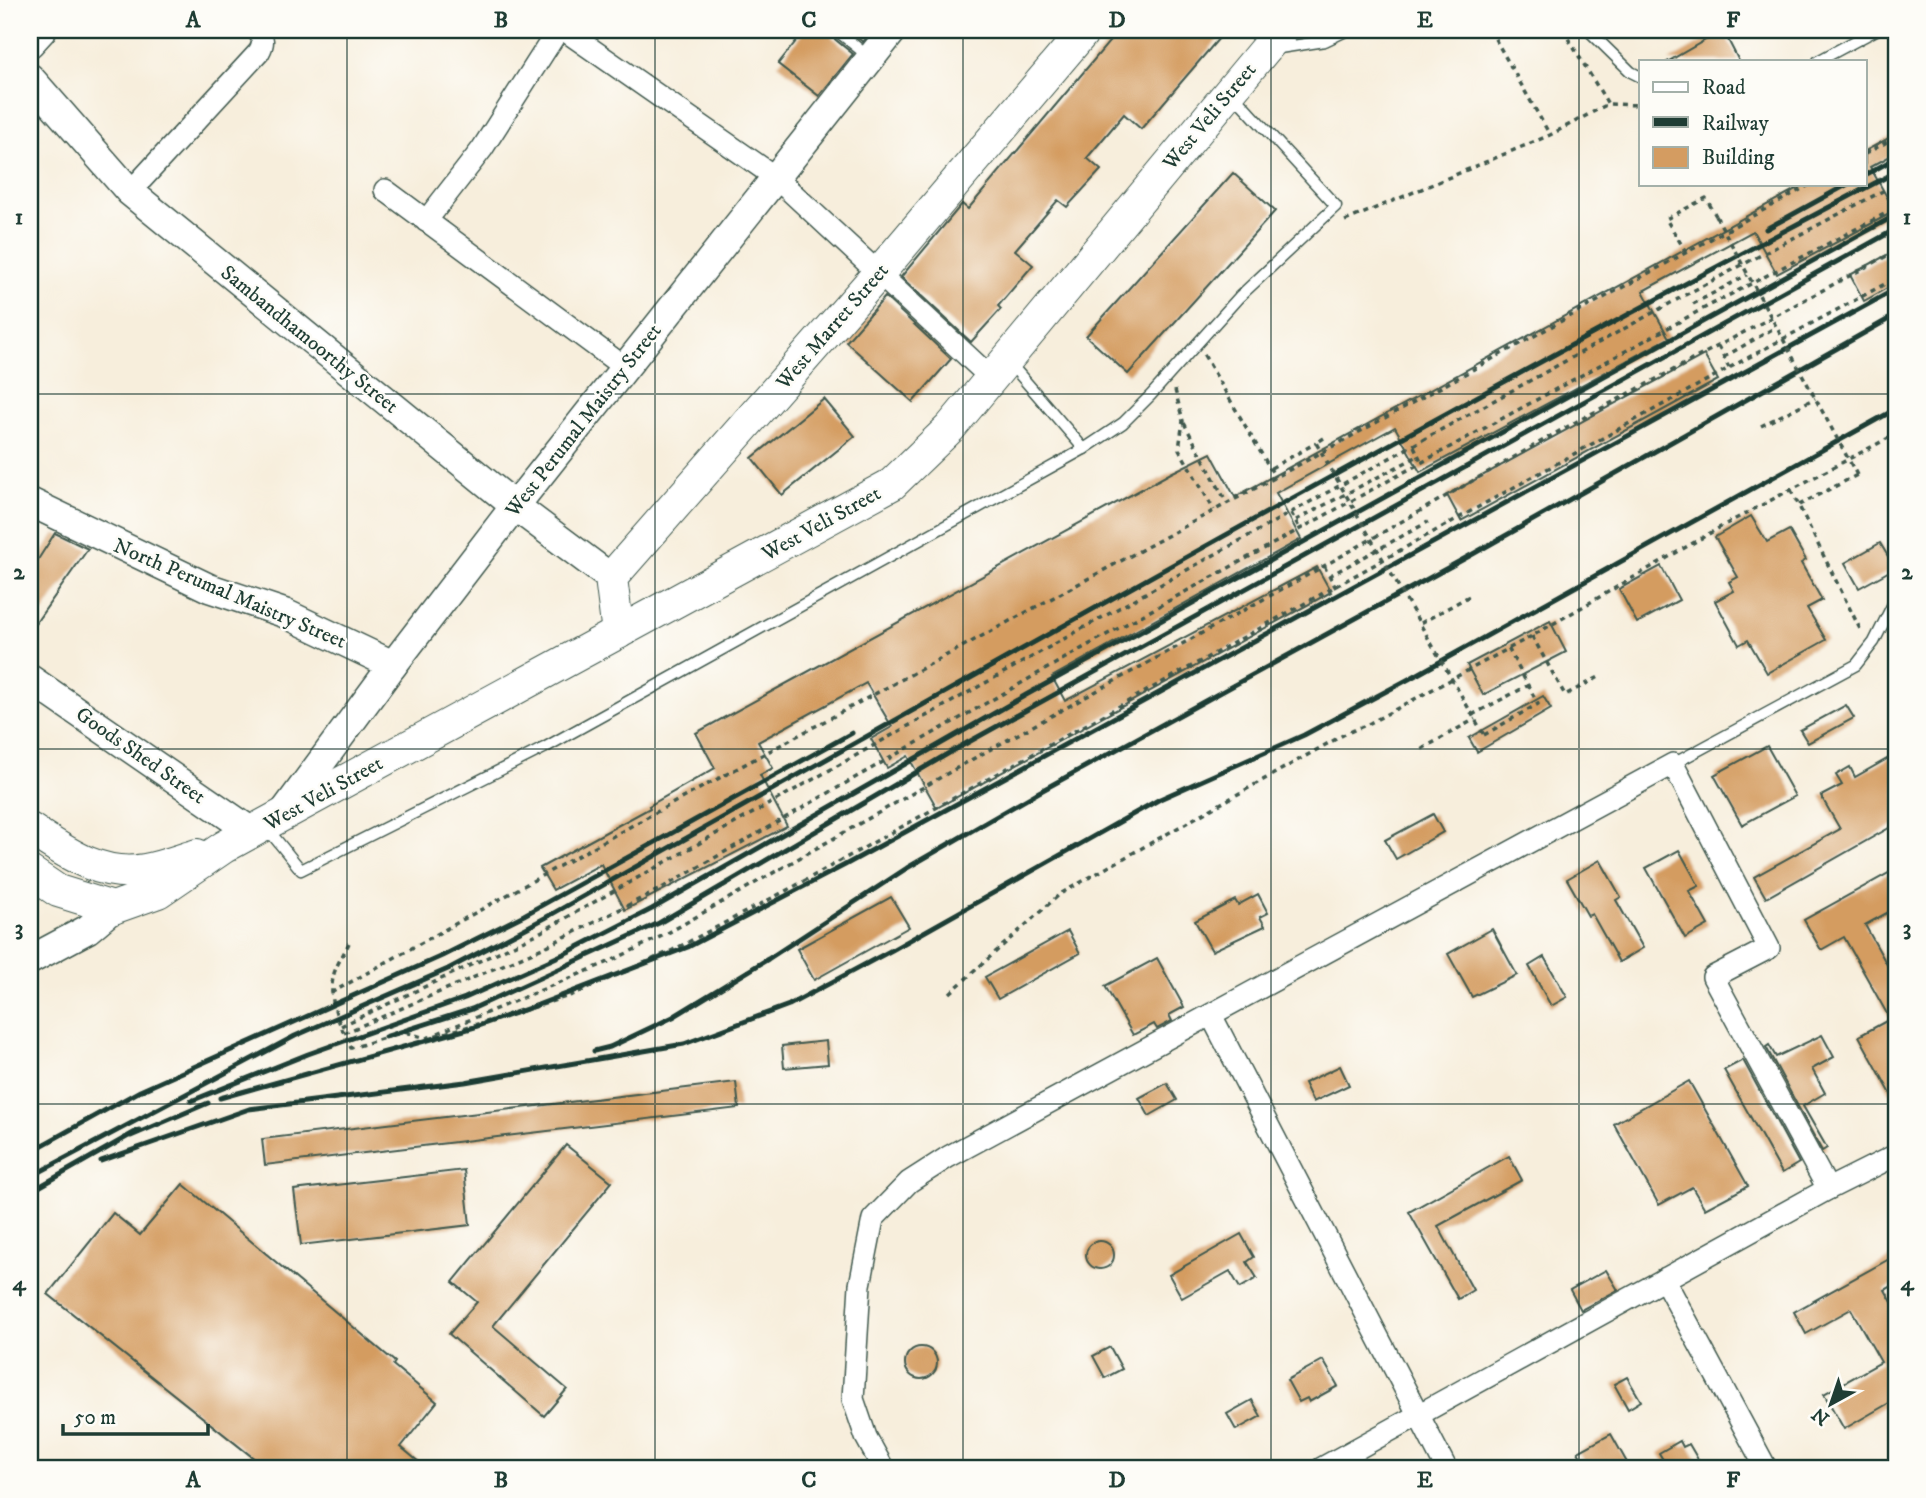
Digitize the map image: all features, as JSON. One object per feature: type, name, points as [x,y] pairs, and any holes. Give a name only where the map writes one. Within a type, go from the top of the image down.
[{"type":"main road","name":"West Marret Street","points":[[611,578],[877,274],[1085,30]]},
{"type":"main road","name":"West Veli Street","points":[[113,908],[158,892],[224,847],[892,484],[950,428],[1272,40]]},
{"type":"main road","points":[[611,578],[618,633]]},
{"type":"main road","points":[[30,829],[71,856],[96,883],[113,908]]},
{"type":"main road","name":"West Veli Street","points":[[71,856],[98,867],[121,871],[145,870],[224,847]]},
{"type":"main road","points":[[30,872],[58,891],[113,908]]},
{"type":"street","points":[[30,43],[42,30]]},
{"type":"street","points":[[130,192],[258,52],[263,45],[263,39],[257,30]]},
{"type":"street","points":[[426,221],[482,149],[558,30]]},
{"type":"street","points":[[564,30],[775,177],[877,274],[999,369]]},
{"type":"street","name":"West Perumal Maistry Street","points":[[266,824],[624,367],[893,30]]},
{"type":"street","name":"Sambandhamoorthy Street","points":[[30,78],[130,192],[515,506],[611,578]]},
{"type":"street","points":[[385,191],[624,367]]},
{"type":"street","name":"North Perumal Maistry Street","points":[[30,502],[209,588],[284,613],[393,665]]},
{"type":"street","name":"Goods Shed Street","points":[[30,679],[266,824]]},
{"type":"street","points":[[883,1468],[866,1437],[853,1399],[860,1285],[873,1219],[909,1182],[939,1163],[1673,764],[1769,948],[1713,977],[1828,1189]]},
{"type":"street","points":[[30,960],[88,929],[113,908]]},
{"type":"street","points":[[1211,1015],[1446,1468]]},
{"type":"street","points":[[1322,1468],[1828,1189],[1896,1155]]},
{"type":"street","points":[[1664,1279],[1766,1468]]},
{"type":"lane","points":[[836,30],[870,58]]},
{"type":"lane","points":[[1272,40],[1325,41],[1348,30]]},
{"type":"lane","points":[[1588,30],[1631,72],[1639,76]]},
{"type":"lane","points":[[1820,60],[1876,30]]},
{"type":"lane","points":[[266,824],[301,870],[544,748],[1084,449],[1123,423],[1238,297],[1336,206],[1229,91]]},
{"type":"lane","points":[[999,369],[1084,449]]},
{"type":"lane","points":[[1673,764],[1856,665],[1870,648],[1896,598]]},
{"type":"path","points":[[1490,30],[1550,135]]},
{"type":"path","points":[[1563,30],[1608,104]]},
{"type":"path","points":[[1338,227],[1348,218],[1550,135],[1608,104],[1639,105]]},
{"type":"path","points":[[1867,153],[1896,137]]},
{"type":"path","points":[[341,1026],[539,933],[1291,512],[1896,184]]},
{"type":"path","points":[[1786,186],[1791,194]]},
{"type":"path","points":[[331,993],[639,821],[1807,186]]},
{"type":"path","points":[[1686,252],[1666,219],[1706,198],[1857,475],[1798,505]]},
{"type":"path","points":[[344,1033],[547,946],[660,889],[1097,640],[1697,312],[1896,208]]},
{"type":"path","points":[[426,1038],[611,961],[666,934],[1572,424],[1896,251]]},
{"type":"path","points":[[1693,304],[1746,275]]},
{"type":"path","points":[[349,943],[333,976],[331,993],[351,1048],[404,1032],[426,1038],[575,994],[673,950],[819,873],[1896,278]]},
{"type":"path","points":[[1687,295],[1697,312]]},
{"type":"path","points":[[1724,357],[1776,327]]},
{"type":"path","points":[[1718,346],[1730,368]]},
{"type":"path","points":[[1203,352],[1275,477]]},
{"type":"path","points":[[1171,373],[1183,421],[1227,503]]},
{"type":"path","points":[[1761,426],[1815,398]]},
{"type":"path","points":[[1183,421],[1180,449],[1214,510]]},
{"type":"path","points":[[950,993],[1060,894],[1343,735],[1532,636],[1790,489],[1896,434]]},
{"type":"path","points":[[1271,468],[1324,438]]},
{"type":"path","points":[[1316,443],[1483,735],[1538,704],[1508,648]]},
{"type":"path","points":[[1414,445],[1422,463]]},
{"type":"path","points":[[1296,520],[1419,456]]},
{"type":"path","points":[[1790,489],[1870,648]]},
{"type":"path","points":[[1291,512],[1300,529]]},
{"type":"path","points":[[1329,576],[1428,522]]},
{"type":"path","points":[[1324,566],[1336,588]]},
{"type":"path","points":[[1421,623],[1473,594]]},
{"type":"path","points":[[1532,636],[1565,695],[1601,676]]},
{"type":"path","points":[[1422,749],[1529,685]]},
{"type":"building","points":[[805,30],[828,30],[831,36],[853,54],[819,96],[778,64]]},
{"type":"building","points":[[848,30],[872,30],[863,42]]},
{"type":"building","points":[[1119,30],[1226,30],[1141,129],[1124,114],[1087,158],[1101,170],[1067,207],[1058,200],[1015,250],[1033,265],[998,306],[1001,309],[971,342],[901,277],[962,204],[968,209]]},
{"type":"building","points":[[1723,30],[1738,60],[1671,60]]},
{"type":"building","points":[[1896,134],[1896,153],[1870,167],[1895,211],[1777,274],[1753,231],[1643,291],[1669,338],[1420,472],[1395,427],[1276,493],[1301,539],[1052,677],[1065,701],[1317,567],[1331,592],[937,808],[908,756],[887,768],[871,739],[892,727],[866,683],[758,742],[773,768],[760,775],[787,826],[625,910],[601,864],[553,890],[540,868],[650,808],[649,806],[715,768],[696,733],[1171,473],[1211,453],[1235,497],[1801,186],[1867,186],[1867,150]]},
{"type":"building","points":[[1233,173],[1275,211],[1128,374],[1086,336]]},
{"type":"building","points":[[1896,250],[1896,283],[1864,301],[1850,275]]},
{"type":"building","points":[[885,297],[951,359],[913,402],[846,342]]},
{"type":"building","points":[[1704,355],[1718,380],[1461,521],[1447,495]]},
{"type":"building","points":[[824,399],[855,436],[782,495],[752,458]]},
{"type":"building","points":[[1751,516],[1767,542],[1789,530],[1806,560],[1801,563],[1822,600],[1807,608],[1826,640],[1767,673],[1748,640],[1739,645],[1715,601],[1734,591],[1729,582],[1738,577],[1715,537]]},
{"type":"building","points":[[55,533],[88,549],[30,631],[30,572]]},
{"type":"building","points":[[1880,543],[1895,568],[1859,588],[1845,563]]},
{"type":"building","points":[[1661,566],[1679,600],[1637,623],[1619,589]]},
{"type":"building","points":[[1550,621],[1566,652],[1483,695],[1467,665]]},
{"type":"building","points":[[1543,696],[1551,709],[1477,752],[1469,738]]},
{"type":"building","points":[[1846,705],[1854,718],[1808,743],[1800,730]]},
{"type":"building","points":[[1767,746],[1795,796],[1742,825],[1714,775]]},
{"type":"building","points":[[1896,754],[1896,824],[1766,898],[1754,877],[1840,829],[1821,796],[1842,785],[1836,775],[1850,767],[1855,777]]},
{"type":"building","points":[[1433,814],[1443,832],[1396,859],[1385,840]]},
{"type":"building","points":[[1679,850],[1699,886],[1689,891],[1708,925],[1685,938],[1646,868]]},
{"type":"building","points":[[1600,860],[1621,897],[1616,900],[1643,948],[1619,962],[1592,914],[1588,916],[1567,879]]},
{"type":"building","points":[[1896,869],[1896,908],[1865,925],[1896,981],[1896,1103],[1859,1036],[1890,1019],[1844,937],[1821,950],[1804,920]]},
{"type":"building","points":[[1258,894],[1268,913],[1260,917],[1265,926],[1212,951],[1195,921],[1235,900],[1238,905]]},
{"type":"building","points":[[891,897],[909,927],[814,980],[797,949]]},
{"type":"building","points":[[1492,929],[1517,975],[1472,997],[1448,954]]},
{"type":"building","points":[[1068,931],[1080,953],[998,999],[985,977]]},
{"type":"building","points":[[1544,957],[1567,997],[1551,1006],[1529,966]]},
{"type":"building","points":[[1157,958],[1184,1007],[1169,1015],[1172,1021],[1157,1029],[1154,1024],[1133,1035],[1105,986]]},
{"type":"building","points":[[1822,1035],[1834,1057],[1812,1069],[1825,1093],[1803,1106],[1827,1148],[1822,1151],[1766,1047],[1769,1045],[1776,1057]]},
{"type":"building","points":[[826,1041],[828,1064],[784,1068],[782,1046]]},
{"type":"building","points":[[1743,1060],[1799,1163],[1782,1173],[1724,1070]]},
{"type":"building","points":[[1340,1066],[1349,1085],[1313,1102],[1304,1083]]},
{"type":"building","points":[[1689,1081],[1748,1186],[1705,1209],[1692,1187],[1659,1205],[1614,1124]]},
{"type":"building","points":[[736,1082],[739,1108],[265,1165],[262,1139]]},
{"type":"building","points":[[1167,1083],[1177,1100],[1149,1116],[1139,1098]]},
{"type":"building","points":[[566,1145],[612,1182],[493,1326],[567,1389],[544,1416],[449,1334],[477,1302],[453,1282]]},
{"type":"building","points":[[1509,1156],[1522,1180],[1438,1226],[1473,1290],[1458,1299],[1409,1212]]},
{"type":"building","points":[[464,1170],[470,1225],[301,1245],[294,1190]]},
{"type":"building","points":[[183,1184],[395,1362],[393,1365],[437,1402],[401,1447],[426,1468],[266,1468],[48,1294],[113,1213],[140,1235]]},
{"type":"building","points":[[1241,1234],[1254,1257],[1247,1262],[1257,1278],[1240,1288],[1230,1271],[1182,1298],[1169,1275]]},
{"type":"building","points":[[1100,1241],[1110,1245],[1114,1255],[1110,1265],[1100,1269],[1090,1265],[1086,1255],[1090,1245]]},
{"type":"building","points":[[1891,1258],[1896,1267],[1896,1284],[1885,1290],[1896,1309],[1896,1399],[1844,1429],[1824,1394],[1881,1362],[1851,1309],[1806,1334],[1794,1312]]},
{"type":"building","points":[[1606,1270],[1618,1290],[1581,1310],[1570,1290]]},
{"type":"building","points":[[921,1347],[932,1352],[937,1363],[932,1374],[921,1379],[910,1374],[905,1363],[910,1352]]},
{"type":"building","points":[[1110,1347],[1122,1369],[1105,1378],[1093,1356]]},
{"type":"building","points":[[1323,1360],[1338,1386],[1309,1402],[1307,1398],[1299,1402],[1287,1380]]},
{"type":"building","points":[[1627,1377],[1641,1401],[1628,1409],[1614,1384]]},
{"type":"building","points":[[1252,1400],[1261,1416],[1236,1430],[1227,1414]]},
{"type":"building","points":[[1611,1434],[1630,1468],[1588,1468],[1578,1452]]},
{"type":"building","points":[[1680,1441],[1683,1447],[1689,1444],[1703,1468],[1668,1468],[1659,1453]]},
{"type":"railway","points":[[1867,174],[1896,158]]},
{"type":"railway","points":[[30,1177],[295,1036],[448,969],[545,918],[1386,446],[1896,172]]},
{"type":"railway","points":[[1766,229],[1844,186]]},
{"type":"railway","points":[[191,1101],[308,1054],[465,998],[568,952],[652,909],[1026,695],[1896,215]]},
{"type":"railway","points":[[385,1037],[472,1009],[659,923],[956,749],[1896,229]]},
{"type":"railway","points":[[220,1098],[475,1027],[688,947],[845,865],[1896,289]]},
{"type":"railway","points":[[594,1051],[610,1047],[673,1017],[768,959],[907,868],[1039,792],[1473,554],[1896,315]]},
{"type":"railway","points":[[101,1161],[249,1109],[465,1082],[684,1044],[789,1005],[1160,799],[1304,735],[1409,679],[1896,409]]},
{"type":"railway","points":[[30,1152],[140,1091],[442,956],[524,915],[852,733]]},
{"type":"railway","points":[[131,1136],[208,1103]]},
{"type":"railway","points":[[30,1192],[139,1130]]}]
